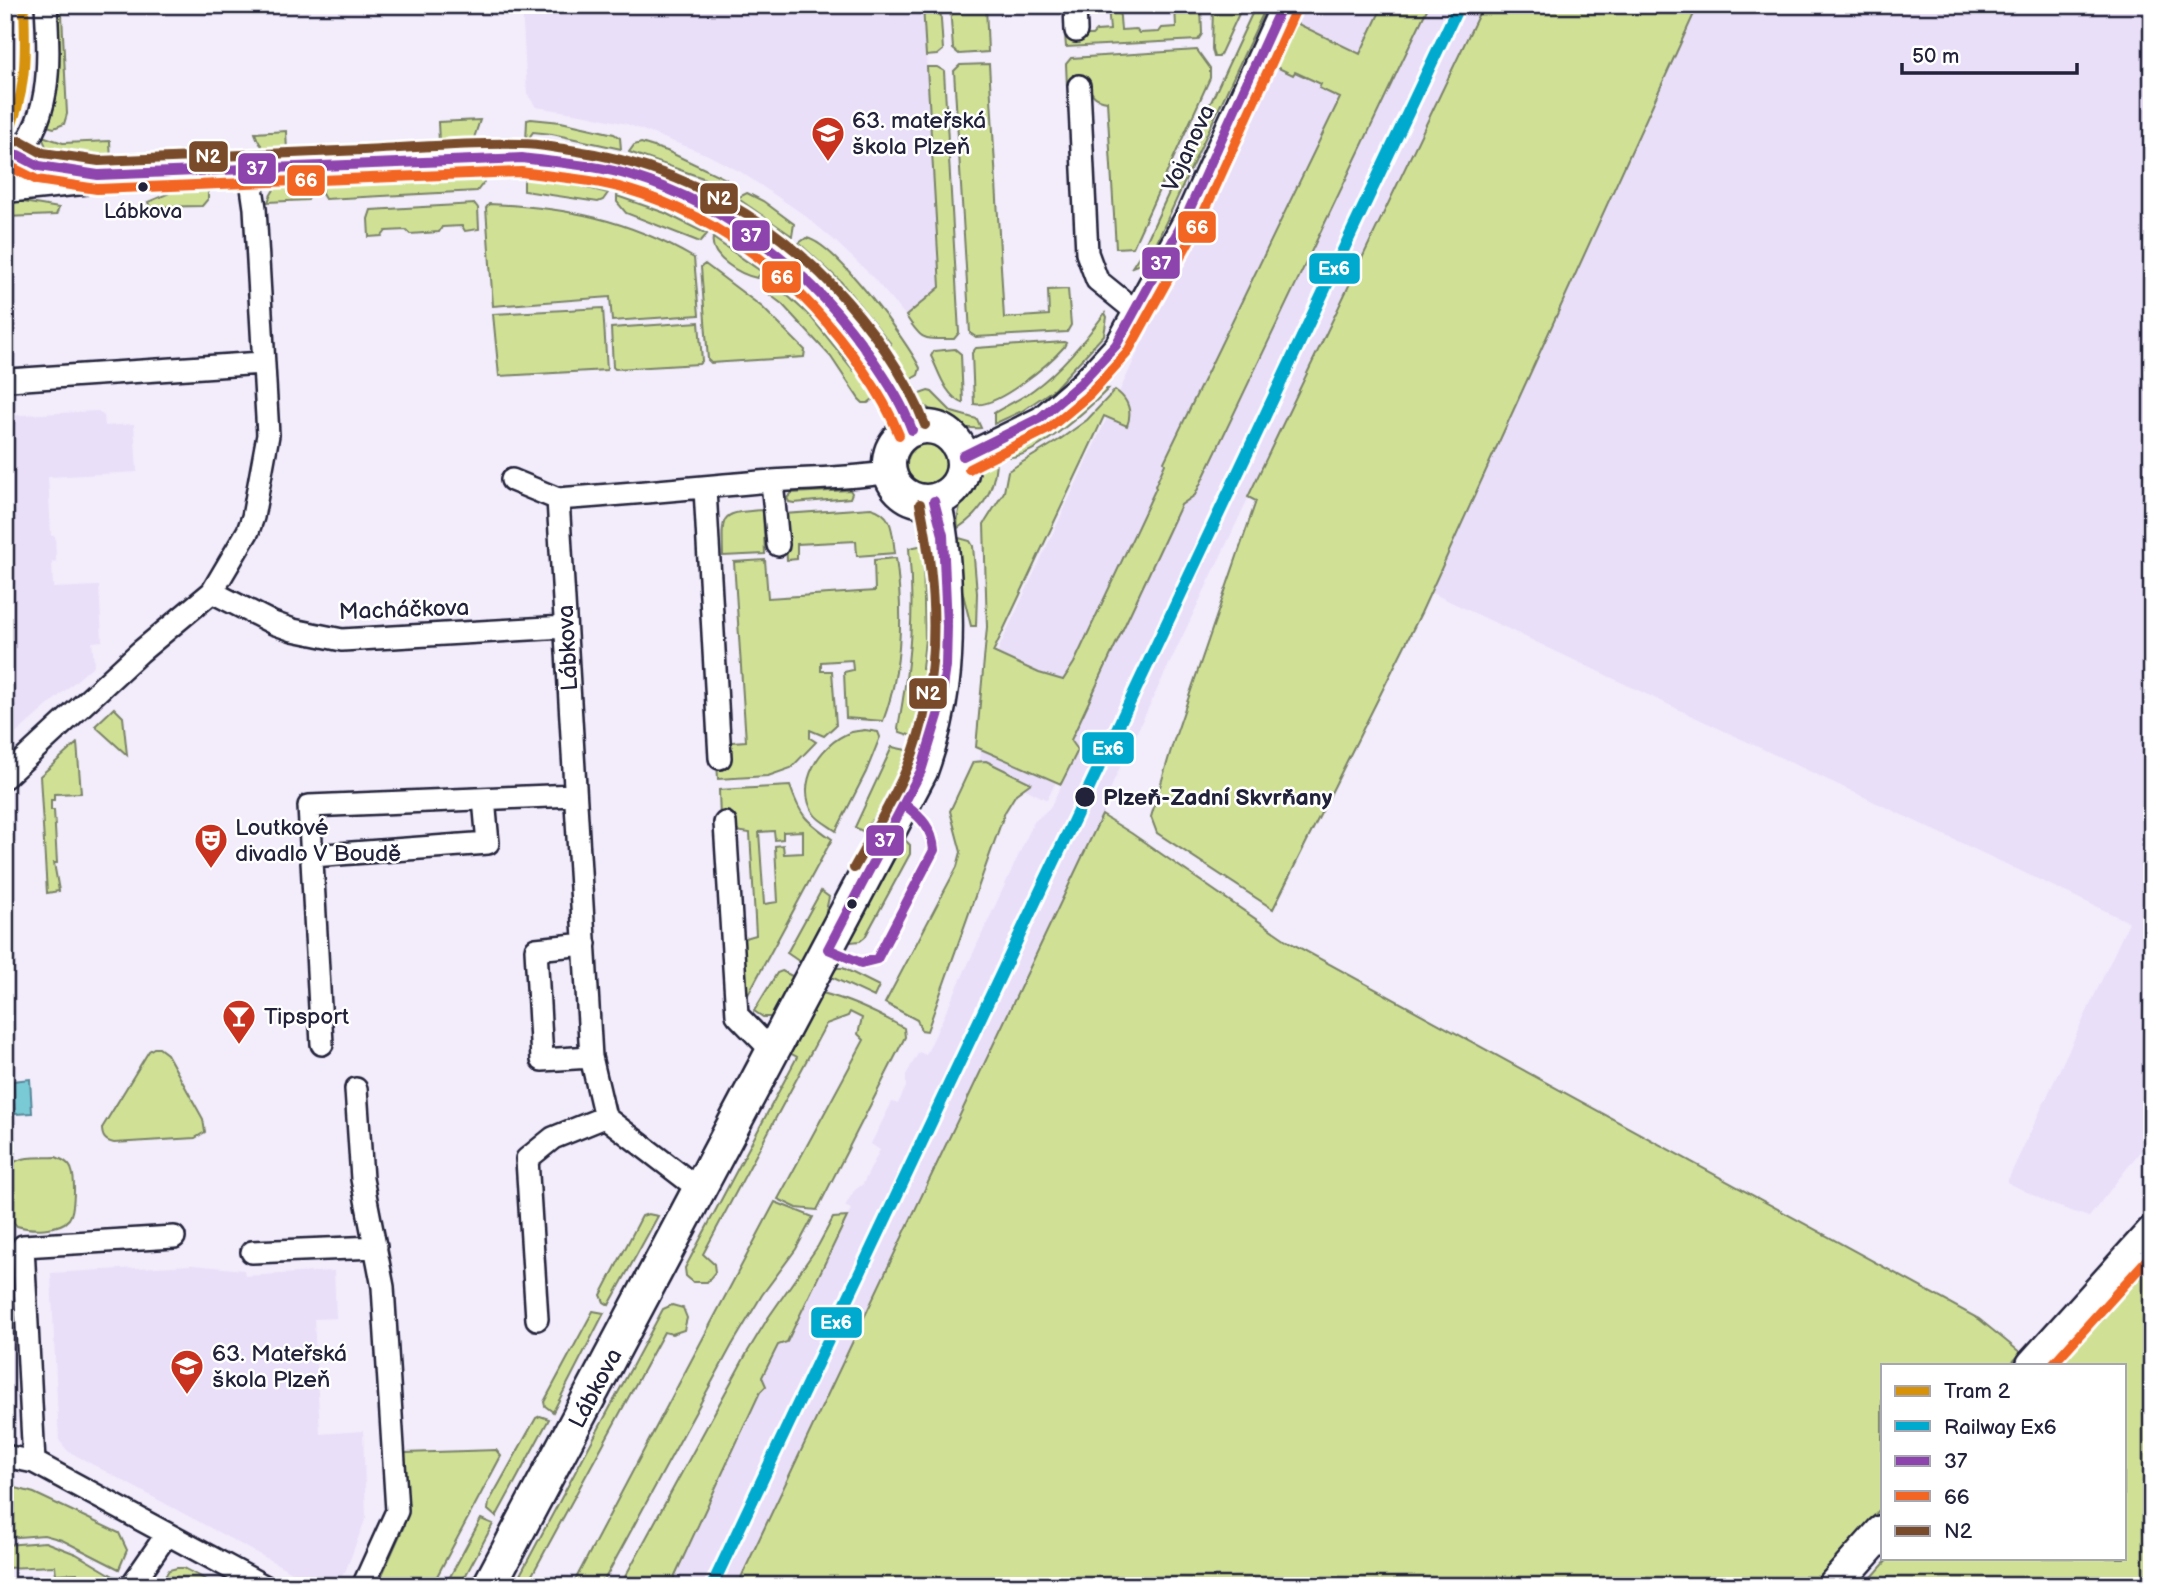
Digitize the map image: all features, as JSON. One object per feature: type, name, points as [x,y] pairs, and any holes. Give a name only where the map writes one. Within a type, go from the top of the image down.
[{"type":"street","points":[[46,5],[49,55],[44,101],[33,130],[8,155],[39,166],[98,175]]},
{"type":"street","points":[[1075,5],[1076,31]]},
{"type":"street","name":"Vojanova","points":[[963,456],[1040,418],[1081,383],[1116,345],[1186,217],[1282,5]]},
{"type":"street","points":[[1079,86],[1087,253],[1097,281],[1134,310]]},
{"type":"street","points":[[5,186],[98,175],[522,158],[582,165],[632,176],[680,194],[726,217],[808,279],[842,317],[873,358],[906,413],[912,430]]},
{"type":"street","points":[[5,777],[140,652],[212,592],[248,531],[268,435],[255,208],[249,167]]},
{"type":"street","points":[[9,380],[262,363]]},
{"type":"street","points":[[928,427],[944,431],[956,441],[963,456],[964,466],[958,484],[944,497],[934,501],[925,502],[906,496],[899,490],[890,472],[893,447],[912,430],[928,427]]},
{"type":"street","points":[[512,480],[558,499],[705,489],[772,481],[858,478],[890,472]]},
{"type":"street","points":[[772,481],[778,545]]},
{"type":"street","points":[[705,489],[720,758]]},
{"type":"street","name":"Lábkova","points":[[558,499],[591,1057],[606,1117]]},
{"type":"street","name":"Lábkova","points":[[489,1586],[905,805],[930,747],[947,666],[943,535],[934,501]]},
{"type":"street","name":"Macháčkova","points":[[212,592],[274,623],[293,630],[342,640],[565,627]]},
{"type":"street","points":[[322,1044],[309,806],[575,795]]},
{"type":"street","points":[[312,856],[488,843],[484,799]]},
{"type":"street","points":[[725,822],[737,1015],[773,1052]]},
{"type":"street","points":[[584,944],[536,949],[542,1060],[591,1057]]},
{"type":"street","points":[[356,1089],[362,1179],[383,1287],[397,1511],[363,1586]]},
{"type":"street","points":[[537,1319],[527,1158],[553,1138],[606,1117],[700,1190]]},
{"type":"street","points":[[2033,1364],[2152,1233]]},
{"type":"street","points":[[34,1462],[23,1246],[174,1237]]},
{"type":"street","points":[[252,1252],[376,1247]]},
{"type":"street","points":[[5,1456],[34,1462],[264,1586]]},
{"type":"street","points":[[1834,1586],[1881,1533]]},
{"type":"street","points":[[131,1586],[167,1534]]},
{"type":"shaded area","name":"63. mateřská škola Plzeň","points":[[522,5],[923,5],[940,287],[906,316],[870,274],[833,239],[803,214],[741,172],[706,154],[627,124],[536,107],[527,93]]},
{"type":"shaded area","points":[[1301,5],[1483,5],[1114,780],[1102,815],[737,1586],[670,1586],[761,1390],[766,1386],[762,1377],[778,1345],[787,1342],[851,1209],[845,1206],[854,1191],[863,1184],[880,1150],[871,1144],[892,1102],[898,1104],[906,1087],[906,1075],[919,1052],[926,1055],[1034,822],[1051,807],[1078,751],[1070,753],[1047,800],[979,765],[999,648]]},
{"type":"shaded area","points":[[1698,5],[2152,5],[2152,1136],[2089,1217],[2051,1204],[2007,1182],[2129,922],[1430,592]]},
{"type":"shaded area","points":[[98,411],[104,416],[105,426],[134,424],[137,472],[48,477],[51,536],[55,536],[53,588],[99,586],[102,641],[92,642],[94,665],[5,743],[5,416]]},
{"type":"shaded area","name":"63. Mateřská škola Plzeň","points":[[192,1265],[244,1270],[245,1276],[334,1271],[336,1318],[314,1319],[320,1434],[363,1431],[366,1517],[346,1570],[338,1581],[329,1586],[318,1586],[68,1451],[59,1440],[51,1273]]},
{"type":"green space","points":[[923,5],[940,5],[943,50],[937,55],[926,56]]},
{"type":"green space","points":[[950,5],[986,5],[988,52],[959,54],[953,49]]},
{"type":"green space","points":[[1108,5],[1119,5],[1121,30],[1136,29],[1139,33],[1159,32],[1162,28],[1176,27],[1175,5],[1201,5],[1202,34],[1198,40],[1066,47],[1065,35],[1092,35],[1096,31],[1110,30]]},
{"type":"green space","points":[[1213,5],[1243,5],[1219,57],[1214,57],[1212,49]]},
{"type":"green space","points":[[1256,5],[1267,5],[1153,250],[1143,263],[1132,267],[1141,253]]},
{"type":"green space","points":[[1383,5],[1429,5],[1195,495],[1181,505],[1071,740],[1078,750],[1061,784],[976,747],[987,627],[984,524],[1004,492],[1008,471],[1087,420],[1115,390],[1126,401],[1129,410],[1127,426],[1104,416],[993,652],[1039,673],[1063,680],[1074,663],[1156,488],[1164,462],[1340,98],[1319,88],[1321,84],[1268,63],[1288,19],[1360,54]]},
{"type":"green space","points":[[1483,5],[1698,5],[1421,613],[1273,909],[1157,833],[1151,817],[1173,743],[1256,501],[1248,497]]},
{"type":"green space","points":[[53,8],[62,15],[67,114],[64,124],[54,128],[43,125]]},
{"type":"green space","points":[[1197,50],[1210,68],[1210,78],[1133,247],[1116,248],[1107,101],[1095,96],[1088,86],[1067,87],[1066,64],[1071,58]]},
{"type":"green space","points":[[989,64],[1004,318],[1049,315],[1048,290],[1068,289],[1071,325],[1067,332],[976,337],[970,333],[954,71],[960,65]]},
{"type":"green space","points":[[927,67],[937,67],[944,71],[959,333],[954,339],[936,339],[920,335],[906,316],[940,287]]},
{"type":"green space","points":[[480,120],[474,138],[468,141],[439,142],[438,122]]},
{"type":"green space","points":[[527,120],[561,122],[614,134],[620,138],[621,149],[533,132],[526,142]]},
{"type":"green space","points":[[286,131],[287,151],[281,152],[266,150],[255,133]]},
{"type":"green space","points":[[42,136],[63,143],[110,141],[111,162],[80,164],[61,160],[46,147]]},
{"type":"green space","points":[[641,143],[667,151],[726,179],[730,183],[729,193],[703,178],[629,152],[634,145]]},
{"type":"green space","points":[[524,170],[537,180],[558,181],[608,193],[598,202],[524,191]]},
{"type":"green space","points":[[310,175],[311,193],[308,200],[268,202],[279,185]]},
{"type":"green space","points":[[321,175],[333,177],[335,186],[484,178],[484,182],[477,191],[325,199],[322,194]]},
{"type":"green space","points":[[208,181],[208,199],[202,206],[150,207],[148,202],[191,184]]},
{"type":"green space","points":[[747,193],[763,201],[794,224],[792,236],[737,198]]},
{"type":"green space","points":[[617,196],[665,213],[707,234],[700,242],[626,213],[617,202]]},
{"type":"green space","points":[[5,199],[59,208],[56,215],[5,217]]},
{"type":"green space","points":[[475,204],[478,208],[479,229],[465,231],[462,226],[442,227],[439,232],[410,234],[406,230],[386,231],[382,236],[369,237],[368,219],[371,210]]},
{"type":"green space","points":[[489,204],[544,208],[595,218],[644,234],[694,258],[699,315],[612,321],[610,297],[493,306],[486,208]]},
{"type":"green space","points":[[713,238],[762,272],[757,278],[728,264],[716,252]]},
{"type":"green space","points":[[806,238],[834,256],[869,294],[913,355],[920,368],[918,375],[906,382],[888,354],[891,344],[841,282],[799,243]]},
{"type":"green space","points":[[705,264],[762,307],[805,350],[804,357],[711,363],[708,360],[701,267]]},
{"type":"green space","points":[[769,279],[810,316],[854,371],[866,372],[879,394],[868,403],[859,399],[831,357],[782,304],[770,295],[767,285]]},
{"type":"green space","points":[[603,308],[607,370],[499,376],[493,314]]},
{"type":"green space","points":[[1105,313],[1107,317],[1104,335],[1054,389],[1022,411],[994,424],[994,413],[1028,393],[1054,373]]},
{"type":"green space","points":[[699,322],[702,361],[699,364],[613,367],[611,328]]},
{"type":"green space","points":[[1064,342],[1064,347],[1057,355],[1022,384],[995,400],[974,404],[972,353],[976,348]]},
{"type":"green space","points":[[955,349],[961,354],[963,403],[947,389],[931,356],[934,351]]},
{"type":"green space","points":[[1108,389],[1048,440],[1021,455],[1010,457],[1006,449],[1040,432],[1096,390]]},
{"type":"green space","points":[[928,391],[952,412],[977,419],[981,428],[953,424],[928,409],[914,396]]},
{"type":"green space","points":[[928,444],[943,450],[949,465],[943,480],[928,486],[913,480],[907,465],[913,450]]},
{"type":"green space","points":[[996,457],[994,479],[987,498],[975,514],[958,528],[960,509],[968,488],[981,469]]},
{"type":"green space","points":[[850,490],[850,498],[794,503],[787,498],[792,493]]},
{"type":"green space","points":[[871,508],[879,511],[888,520],[895,553],[857,556],[856,541],[797,544],[797,559],[787,560],[784,514]]},
{"type":"green space","points":[[763,510],[765,554],[723,556],[726,518],[738,513]]},
{"type":"green space","points":[[959,538],[970,541],[973,546],[977,593],[976,626],[971,626],[961,586]]},
{"type":"green space","points":[[929,544],[931,559],[923,562],[925,639],[922,669],[930,671],[915,737],[900,732],[898,728],[910,638],[912,595],[909,548]]},
{"type":"green space","points":[[896,558],[900,599],[899,641],[894,682],[883,721],[846,718],[844,672],[853,670],[852,660],[821,662],[821,671],[832,671],[836,725],[824,736],[810,730],[810,738],[816,742],[791,768],[768,776],[718,779],[717,761],[732,742],[746,741],[734,562],[765,560],[768,598],[875,591],[874,560]]},
{"type":"green space","points":[[114,708],[123,717],[127,755],[95,726]]},
{"type":"green space","points":[[865,730],[878,732],[880,737],[866,772],[836,831],[814,814],[807,791],[809,779],[813,767],[828,746],[849,733]]},
{"type":"green space","points":[[77,743],[81,793],[54,794],[54,800],[51,800],[57,863],[54,863],[59,891],[47,893],[40,776]]},
{"type":"green space","points":[[892,747],[911,751],[894,789],[864,832],[855,827]]},
{"type":"green space","points":[[986,761],[1031,783],[1016,794],[1005,812],[927,1031],[921,1030],[917,1020],[885,1003],[957,867],[961,852],[950,811],[973,762]]},
{"type":"green space","points":[[790,786],[805,817],[832,839],[745,1000],[742,939],[756,935],[750,833],[736,831],[720,819],[719,790]],"holes":[[[774,831],[775,840],[783,839],[783,832],[803,831],[803,853],[784,854],[783,845],[775,846],[778,902],[764,904],[759,832]]]},
{"type":"green space","points":[[1102,815],[1289,942],[1979,1319],[2021,1353],[2011,1364],[1881,1364],[1881,1508],[1811,1586],[737,1586]]},
{"type":"green space","points":[[905,840],[910,845],[910,854],[865,937],[851,942],[850,937]]},
{"type":"green space","points":[[821,891],[829,897],[821,934],[806,966],[787,953]]},
{"type":"green space","points":[[837,968],[843,968],[879,986],[874,997],[829,976]]},
{"type":"green space","points":[[782,971],[798,979],[775,1017],[763,1017],[754,1011],[777,973]]},
{"type":"green space","points":[[819,992],[883,1017],[904,1028],[905,1037],[817,1210],[797,1208],[778,1199],[864,1040],[858,1034],[862,1018],[850,1012],[848,1016],[826,1024],[703,1254],[714,1264],[715,1272],[707,1282],[693,1282],[686,1276],[685,1268],[797,1057],[788,1052]]},
{"type":"green space","points":[[154,1048],[167,1054],[203,1119],[205,1132],[195,1138],[114,1143],[106,1140],[102,1128],[149,1051]]},
{"type":"green space","points":[[56,1157],[68,1164],[73,1175],[73,1203],[69,1219],[52,1228],[17,1226],[7,1205],[5,1185],[8,1169],[22,1159]]},
{"type":"green space","points":[[775,1202],[813,1217],[796,1249],[762,1295],[732,1345],[601,1586],[572,1586]]},
{"type":"green space","points":[[642,1216],[658,1216],[609,1305],[601,1295]]},
{"type":"green space","points":[[847,1217],[787,1342],[778,1345],[762,1377],[766,1386],[760,1392],[670,1586],[620,1586],[768,1318],[818,1246],[833,1218]]},
{"type":"green space","points":[[2152,1261],[2152,1586],[1864,1586],[1887,1560],[2126,1560],[2126,1364],[2059,1364]]},
{"type":"green space","points":[[672,1305],[683,1308],[687,1318],[684,1330],[672,1334],[664,1332],[526,1586],[514,1586],[663,1309]]},
{"type":"green space","points":[[593,1311],[604,1313],[553,1412],[544,1402]]},
{"type":"green space","points":[[540,1416],[549,1419],[496,1517],[488,1510],[489,1502],[536,1418]]},
{"type":"green space","points":[[496,1450],[501,1456],[436,1578],[422,1578],[392,1585],[378,1584],[404,1526],[405,1453]]},
{"type":"green space","points":[[5,1485],[34,1493],[119,1533],[127,1550],[119,1569],[62,1540],[44,1535],[5,1538]]},
{"type":"green space","points":[[481,1519],[493,1524],[460,1586],[445,1586]]},
{"type":"green space","points":[[45,1542],[76,1554],[115,1577],[109,1586],[78,1586],[77,1573],[56,1574],[55,1566],[5,1568],[5,1545]]},
{"type":"green space","points":[[184,1568],[218,1586],[159,1586],[169,1570]]},
{"type":"water","points":[[30,1079],[32,1113],[15,1114],[13,1081]]},
{"type":"tram line","name":"2","points":[[5,140],[18,107],[21,91],[25,57],[24,5]]},
{"type":"rail line","name":"Ex6","points":[[712,1586],[1459,5]]},
{"type":"transit line","name":"37","points":[[963,456],[1040,418],[1081,383],[1116,345],[1186,217],[1282,5]]},
{"type":"transit line","name":"66","points":[[969,469],[1048,429],[1090,394],[1127,353],[1199,223],[1295,11]]},
{"type":"transit line","name":"N2","points":[[5,142],[21,141],[43,153],[99,161],[462,144],[527,144],[640,165],[710,193],[774,233],[804,258],[832,285],[873,333],[908,387],[925,425]]},
{"type":"transit line","name":"37","points":[[5,156],[18,155],[39,166],[98,175],[522,158],[619,172],[669,189],[704,206],[737,225],[798,272],[825,299],[873,360],[890,385],[912,430]]},
{"type":"transit line","name":"66","points":[[6,170],[15,169],[37,180],[97,189],[521,172],[626,189],[697,218],[729,237],[789,283],[841,339],[883,401],[899,435]]},
{"type":"transit line","name":"37","points":[[905,805],[925,824],[934,850],[877,959],[861,963],[828,949],[921,771],[940,709],[946,666],[947,626],[943,535],[934,501]]},
{"type":"transit line","name":"N2","points":[[854,868],[907,768],[926,704],[931,671],[933,604],[920,504]]},
{"type":"transit line","name":"66","points":[[2053,1364],[2152,1254]]},
{"type":"place","name":"63. mateřská škola Plzeň","points":[[828,163]]},
{"type":"place","name":"Lábkova","points":[[143,187]]},
{"type":"place","name":"Plzeň-Zadní Skvrňany","points":[[1085,797]]},
{"type":"place","name":"Loutkové divadlo V Boudě","points":[[211,870]]},
{"type":"place","name":"Tipsport","points":[[239,1046]]},
{"type":"place","name":"63. Mateřská škola Plzeň","points":[[187,1396]]}]
